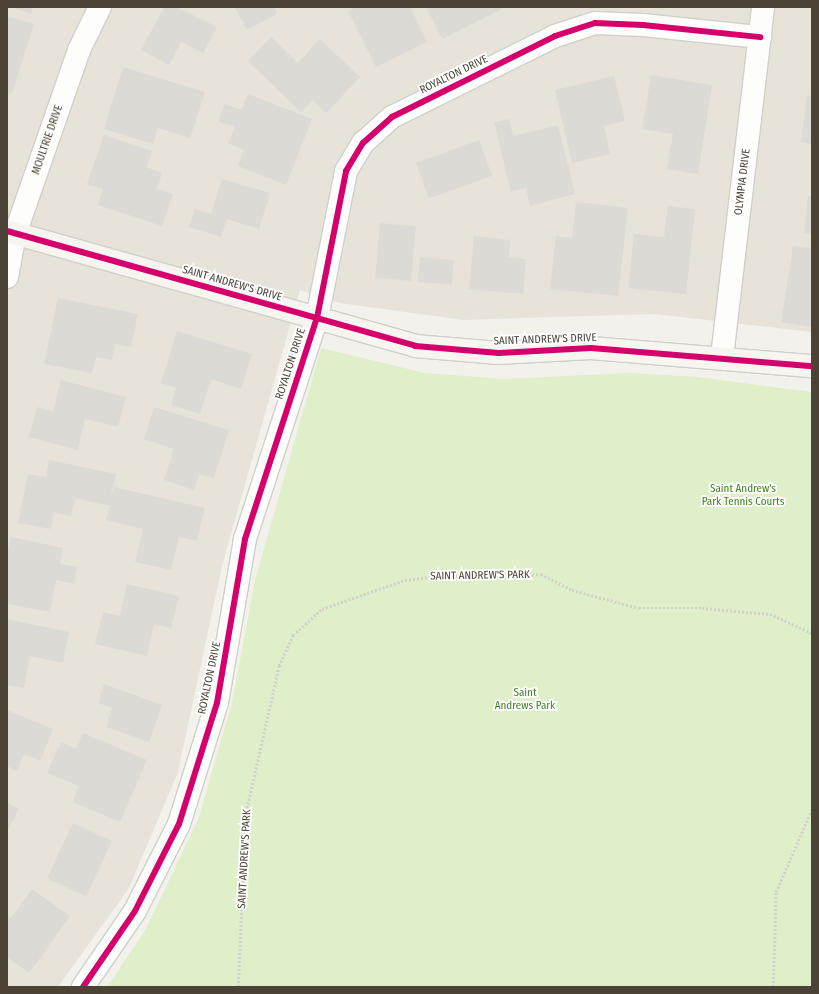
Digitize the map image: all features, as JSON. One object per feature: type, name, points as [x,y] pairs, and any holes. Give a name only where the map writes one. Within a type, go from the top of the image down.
[{"type":"street","name":"MOULTRIE DRIVE","points":[[7,277],[11,232],[79,50],[100,7]]},
{"type":"street","name":"OLYMPIA DRIVE","points":[[722,357],[763,7]]},
{"type":"street","name":"ROYALTON DRIVE","points":[[83,987],[135,911],[179,824],[217,702],[245,539],[316,318],[346,171],[363,143],[392,117],[555,36],[595,23],[643,25],[760,37]]},
{"type":"street","name":"SAINT ANDREW'S DRIVE","points":[[11,232],[416,346],[499,353],[591,348],[722,357],[812,366]]},
{"type":"path","points":[[773,987],[776,892],[812,809]]},
{"type":"shaded area","points":[[7,7],[812,7],[812,332],[654,314],[463,320],[340,303],[300,290],[222,566],[178,772],[129,888],[58,987],[7,987]]},
{"type":"green space","name":"Saint Andrews Park","points":[[321,348],[425,373],[505,379],[628,373],[698,377],[812,392],[812,987],[107,987],[146,929],[199,817],[232,703],[255,580]]},
{"type":"building","points":[[12,7],[33,7],[31,14]]},
{"type":"building","points":[[164,7],[177,7],[217,27],[203,53],[181,42],[169,65],[141,50]]},
{"type":"building","points":[[235,7],[274,7],[277,14],[247,30]]},
{"type":"building","points":[[355,7],[410,7],[427,42],[376,67],[348,11]]},
{"type":"building","points":[[426,7],[504,7],[504,8],[442,39]]},
{"type":"building","points":[[7,16],[34,24],[12,93],[7,92]]},
{"type":"building","points":[[271,37],[298,63],[320,39],[360,77],[326,113],[313,100],[301,112],[248,61]]},
{"type":"building","points":[[123,67],[205,92],[190,138],[158,128],[153,144],[104,129]]},
{"type":"building","points":[[651,75],[712,85],[698,174],[667,169],[673,134],[642,129]]},
{"type":"building","points":[[614,76],[625,121],[604,126],[610,154],[572,163],[555,90]]},
{"type":"building","points":[[248,94],[312,119],[286,185],[238,166],[244,150],[228,143],[235,127],[218,121],[225,104],[241,110]]},
{"type":"building","points":[[807,95],[812,96],[812,144],[801,142]]},
{"type":"building","points":[[509,119],[513,136],[558,125],[575,194],[530,206],[526,188],[511,192],[494,122]]},
{"type":"building","points":[[104,135],[152,151],[146,167],[162,173],[157,189],[173,194],[162,226],[98,205],[103,189],[87,184]]},
{"type":"building","points":[[479,140],[492,176],[429,199],[416,163]]},
{"type":"building","points":[[222,179],[270,193],[259,229],[227,219],[221,237],[189,227],[195,209],[211,214]]},
{"type":"building","points":[[808,196],[812,196],[812,234],[804,233]]},
{"type":"building","points":[[576,202],[628,208],[618,296],[550,289],[556,236],[572,238]]},
{"type":"building","points":[[668,206],[695,209],[686,294],[628,288],[634,234],[664,237]]},
{"type":"building","points":[[380,223],[416,226],[411,281],[375,278]]},
{"type":"building","points":[[474,236],[510,240],[509,257],[526,259],[523,294],[469,289]]},
{"type":"building","points":[[793,246],[812,248],[812,327],[781,322]]},
{"type":"building","points":[[420,257],[454,260],[452,285],[418,282]]},
{"type":"building","points":[[58,298],[138,314],[131,347],[115,344],[112,360],[96,357],[92,373],[44,364]]},
{"type":"building","points":[[177,331],[252,354],[241,389],[211,379],[200,414],[171,405],[176,388],[161,383]]},
{"type":"building","points":[[61,380],[126,397],[118,427],[85,419],[78,450],[29,437],[37,407],[53,411]]},
{"type":"building","points":[[154,407],[229,430],[214,478],[199,474],[194,490],[164,480],[174,449],[144,439]]},
{"type":"building","points":[[49,460],[116,474],[110,500],[114,487],[205,508],[197,541],[179,537],[171,570],[135,562],[143,529],[106,520],[110,506],[75,498],[71,516],[54,512],[51,529],[18,523],[28,474],[46,477]]},
{"type":"building","points":[[11,537],[63,548],[60,564],[77,567],[74,584],[56,580],[50,612],[7,604],[7,555]]},
{"type":"building","points":[[127,584],[179,596],[171,628],[154,624],[147,656],[95,644],[103,612],[120,616]]},
{"type":"building","points":[[7,619],[69,632],[63,663],[30,656],[24,688],[7,685]]},
{"type":"building","points":[[104,684],[162,705],[149,742],[106,727],[112,708],[98,703]]},
{"type":"building","points":[[7,710],[53,729],[40,761],[24,754],[17,771],[7,766]]},
{"type":"building","points":[[83,733],[147,760],[120,822],[73,802],[79,786],[47,773],[61,742],[76,749]]},
{"type":"building","points":[[7,803],[19,809],[7,831]]},
{"type":"building","points":[[73,823],[112,841],[86,896],[47,878]]},
{"type":"building","points":[[32,889],[70,916],[29,973],[7,957],[7,914],[11,918]]},
{"type":"cycle path","points":[[83,987],[135,911],[179,824],[217,703],[245,539],[317,318],[346,171],[363,143],[392,117],[555,36],[595,23],[643,25],[760,37]]},
{"type":"cycle path","points":[[7,231],[415,346],[499,353],[591,348],[812,366]]},
{"type":"park label","name":"Saint Andrew's Park Tennis Courts","points":[[743,496]]}]
